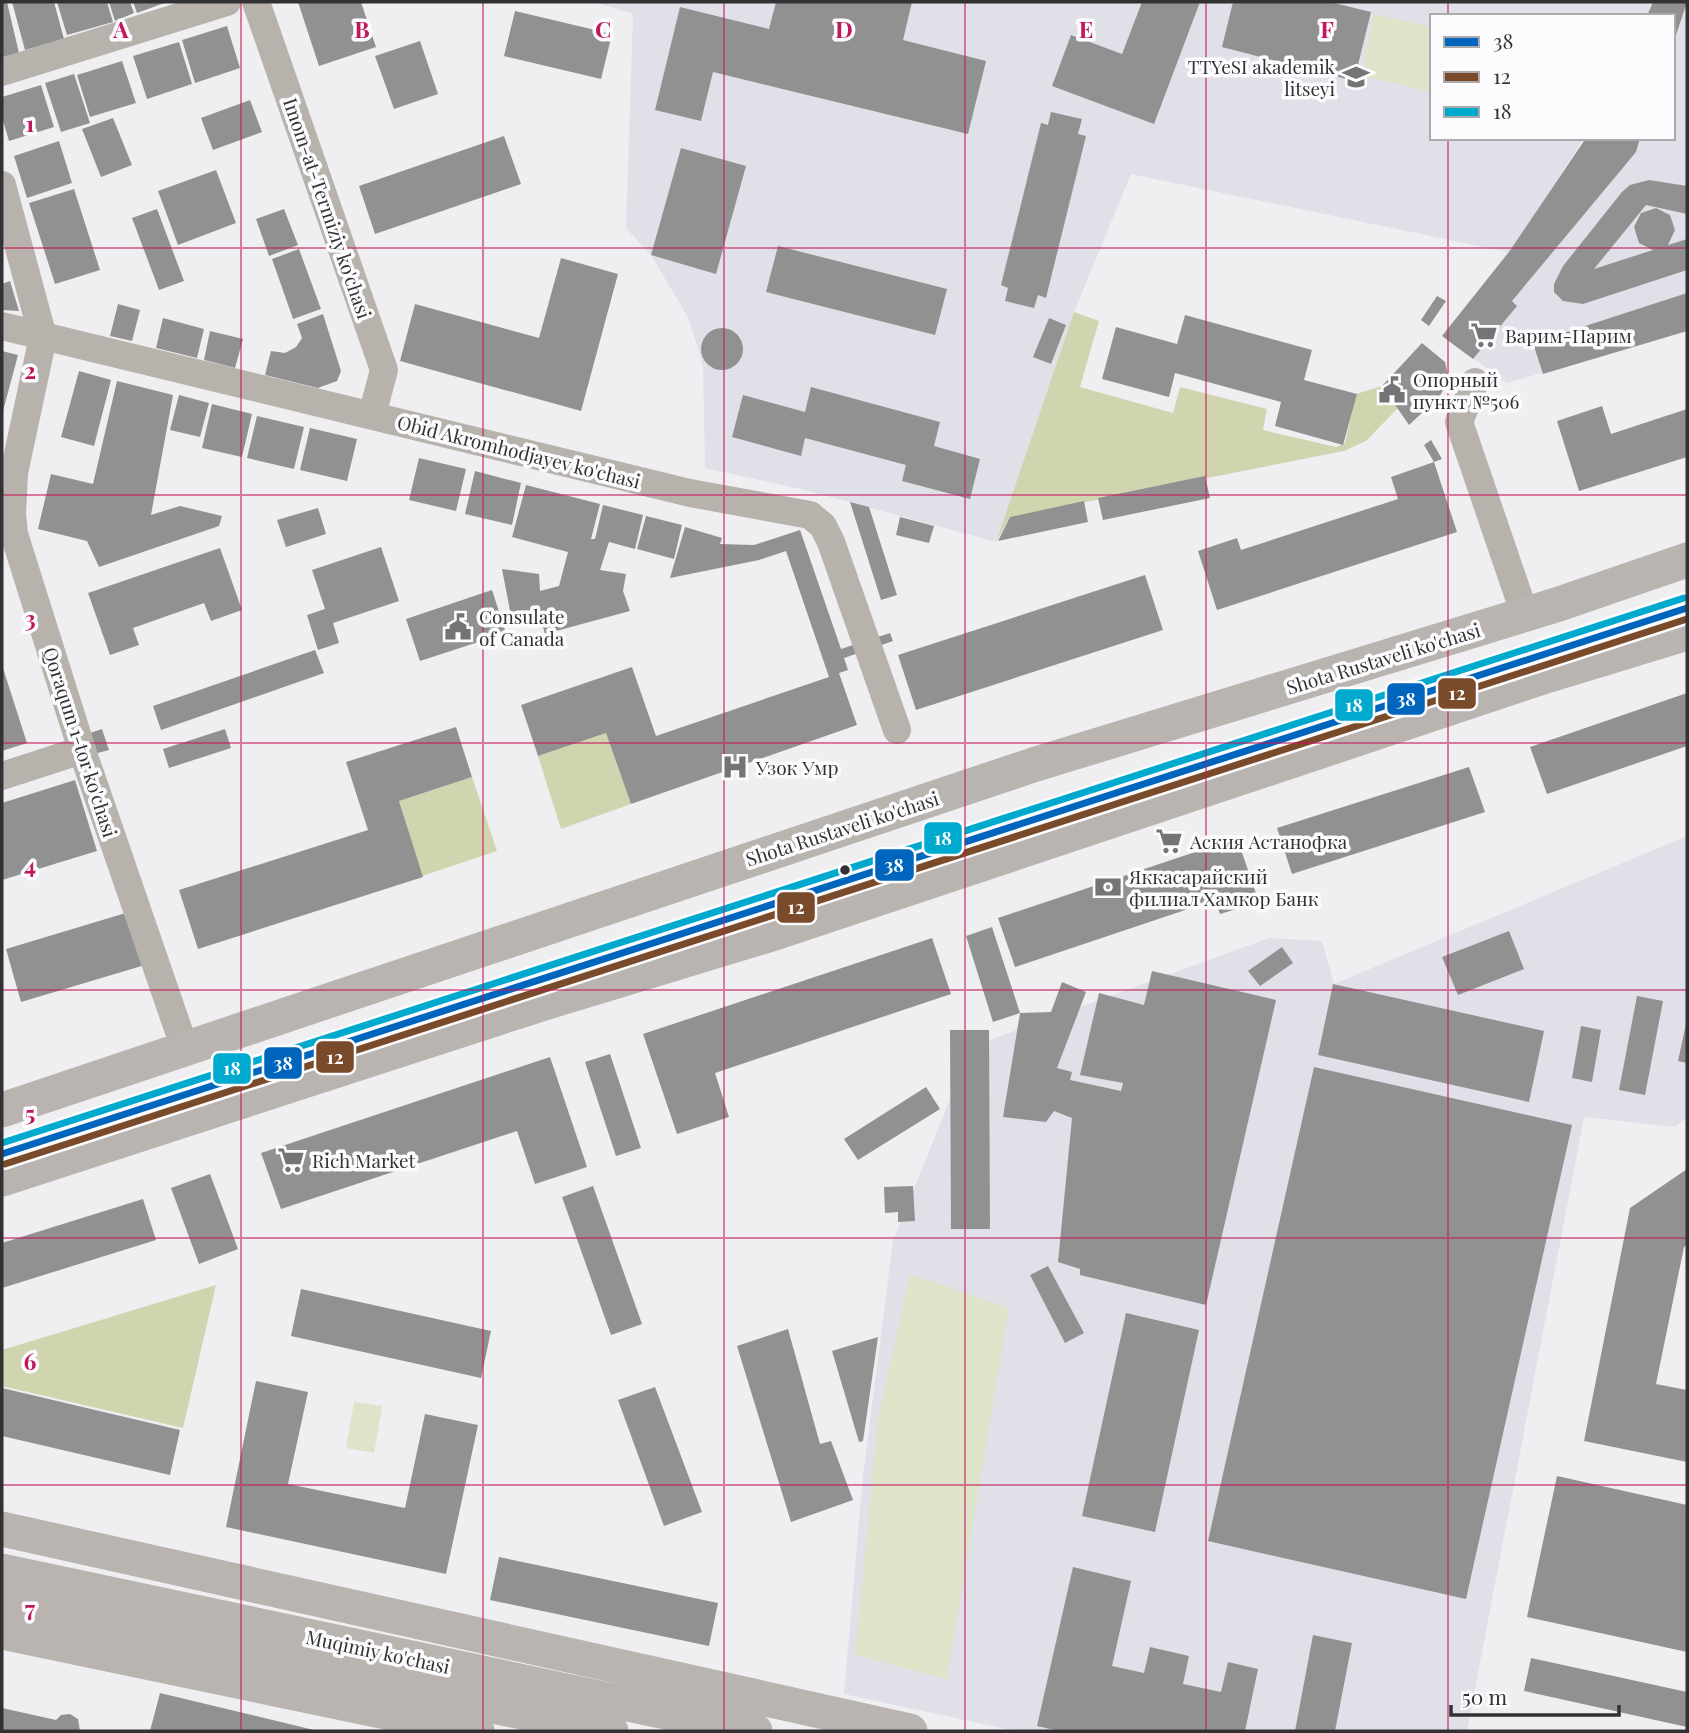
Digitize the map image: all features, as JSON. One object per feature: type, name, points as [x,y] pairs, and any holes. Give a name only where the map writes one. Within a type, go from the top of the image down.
[{"type":"main road","name":"Shota Rustaveli ko'chasi","points":[[2,1110],[1033,765],[1525,615],[1687,560]]},
{"type":"main road","points":[[2,1179],[552,1001],[778,932],[1546,676],[1687,632]]},
{"type":"main road","points":[[2,1529],[911,1731]]},
{"type":"main road","name":"Muqimiy ko'chasi","points":[[2,1571],[611,1731]]},
{"type":"main road","name":"Muqimiy ko'chasi","points":[[2,1602],[317,1653],[755,1731]]},
{"type":"main road","points":[[2,1632],[477,1731]]},
{"type":"street","points":[[2,72],[227,2]]},
{"type":"street","name":"Imom-at-Termiziy ko'chasi","points":[[256,2],[384,370],[372,415]]},
{"type":"street","name":"Qoraqum 1-tor ko'chasi","points":[[2,185],[43,337],[12,494],[14,534],[11,557],[82,750],[185,1049]]},
{"type":"street","name":"Obid Akromhodjayev ko'chasi","points":[[2,326],[690,493],[810,515],[823,526],[831,542],[897,730]]},
{"type":"street","points":[[1475,382],[1459,422],[1525,615]]},
{"type":"street","points":[[2,776],[82,750]]},
{"type":"shaded area","points":[[594,2],[1687,2],[1687,331],[1507,383],[1442,336],[1508,252],[1131,174],[1074,312],[996,542],[805,490],[705,468],[703,366],[689,319],[651,255],[626,228],[633,14]]},
{"type":"shaded area","points":[[1687,836],[1687,1117],[1675,1127],[1584,1117],[1467,1731],[1016,1731],[844,1694],[863,1476],[893,1241],[971,1047],[1269,938],[1322,941],[1334,984]]},
{"type":"green space","points":[[1374,14],[1430,27],[1430,92],[1361,76]]},
{"type":"green space","points":[[1074,312],[1099,321],[1080,387],[1173,413],[1180,387],[1267,409],[1263,430],[1336,447],[1345,443],[1356,394],[1382,386],[1398,408],[1366,441],[1344,451],[1010,517],[996,542]]},
{"type":"green space","points":[[606,733],[631,804],[561,829],[538,756]]},
{"type":"green space","points":[[472,777],[497,851],[422,876],[399,801]]},
{"type":"green space","points":[[910,1274],[1009,1308],[947,1679],[855,1655],[878,1419]]},
{"type":"green space","points":[[216,1285],[183,1428],[2,1386],[2,1350]]},
{"type":"green space","points":[[354,1402],[382,1406],[374,1453],[346,1448]]},
{"type":"building","points":[[2,2],[7,2],[19,53],[2,57]]},
{"type":"building","points":[[12,2],[54,2],[64,39],[25,50]]},
{"type":"building","points":[[57,2],[107,2],[113,22],[67,35]]},
{"type":"building","points":[[109,2],[130,2],[134,13],[115,21]]},
{"type":"building","points":[[133,2],[167,2],[137,13]]},
{"type":"building","points":[[298,2],[361,2],[376,47],[319,66]]},
{"type":"building","points":[[776,2],[912,2],[903,40],[986,61],[968,134],[713,72],[701,121],[655,110],[680,7],[769,29]]},
{"type":"building","points":[[1142,2],[1200,2],[1154,124],[1052,86],[1071,35],[1122,54]]},
{"type":"building","points":[[1233,2],[1330,2],[1371,12],[1354,81],[1222,47]]},
{"type":"building","points":[[1653,2],[1687,2],[1675,38],[1675,14],[1648,14]]},
{"type":"building","points":[[515,11],[612,34],[601,79],[504,56]]},
{"type":"building","points":[[227,26],[240,68],[195,83],[182,40]]},
{"type":"building","points":[[420,41],[438,94],[394,109],[375,56]]},
{"type":"building","points":[[179,42],[192,84],[147,99],[133,56]]},
{"type":"building","points":[[122,61],[136,103],[90,117],[77,75]]},
{"type":"building","points":[[74,74],[90,123],[61,132],[45,83]]},
{"type":"building","points":[[41,85],[54,127],[9,141],[2,117],[2,97]]},
{"type":"building","points":[[250,100],[262,132],[213,150],[201,118]]},
{"type":"building","points":[[1051,112],[1082,119],[1078,134],[1086,136],[1046,298],[1038,295],[1034,308],[1005,301],[1008,288],[1001,285],[1041,123],[1048,125]]},
{"type":"building","points":[[113,118],[132,165],[101,177],[82,129]]},
{"type":"building","points":[[504,136],[521,184],[375,234],[359,186]]},
{"type":"building","points":[[1585,140],[1639,140],[1636,152],[1512,301],[1517,306],[1473,359],[1442,336],[1509,252]]},
{"type":"building","points":[[59,141],[72,183],[27,198],[14,156]]},
{"type":"building","points":[[681,148],[746,166],[716,274],[651,255]]},
{"type":"building","points":[[216,170],[236,223],[178,245],[158,191]]},
{"type":"building","points":[[1649,180],[1687,186],[1687,214],[1646,205],[1594,269],[1653,250],[1639,243],[1634,227],[1641,213],[1656,208],[1670,215],[1675,230],[1668,245],[1687,239],[1687,270],[1583,304],[1563,301],[1554,292],[1554,284],[1563,266],[1622,192],[1630,185]]},
{"type":"building","points":[[74,189],[100,270],[55,284],[29,203]]},
{"type":"building","points":[[157,209],[184,281],[159,290],[132,218]]},
{"type":"building","points":[[284,209],[298,245],[269,256],[256,219]]},
{"type":"building","points":[[778,246],[947,289],[935,335],[766,292]]},
{"type":"building","points":[[299,249],[321,309],[293,319],[272,259]]},
{"type":"building","points":[[561,258],[618,274],[581,411],[400,361],[415,304],[539,338]]},
{"type":"building","points":[[10,281],[19,311],[2,310],[2,284]]},
{"type":"building","points":[[1687,293],[1687,331],[1543,374],[1533,343]]},
{"type":"building","points":[[1437,296],[1446,301],[1429,326],[1421,320]]},
{"type":"building","points":[[118,304],[140,310],[132,341],[110,336]]},
{"type":"building","points":[[323,314],[341,371],[337,381],[318,388],[265,375],[271,351],[285,353],[296,347],[302,338],[297,324]]},
{"type":"building","points":[[1185,315],[1312,350],[1304,380],[1357,394],[1343,445],[1275,426],[1281,402],[1175,373],[1169,397],[1102,379],[1116,327],[1177,344]]},
{"type":"building","points":[[163,318],[204,329],[197,358],[156,348]]},
{"type":"building","points":[[1049,318],[1066,325],[1051,364],[1033,357]]},
{"type":"building","points":[[722,328],[737,334],[743,349],[737,364],[722,370],[707,364],[701,349],[707,334]]},
{"type":"building","points":[[210,331],[243,339],[235,368],[204,360]]},
{"type":"building","points":[[1422,343],[1445,362],[1449,381],[1439,397],[1409,425],[1382,386]]},
{"type":"building","points":[[2,351],[18,355],[3,411],[2,410]]},
{"type":"building","points":[[79,371],[111,380],[94,446],[61,437]]},
{"type":"building","points":[[117,381],[173,395],[151,515],[180,506],[222,516],[219,526],[99,567],[87,541],[38,529],[51,474],[93,484]]},
{"type":"building","points":[[811,387],[940,422],[934,446],[980,459],[970,499],[902,481],[906,465],[805,438],[801,456],[732,437],[743,395],[805,412]]},
{"type":"building","points":[[179,395],[209,403],[200,437],[170,430]]},
{"type":"building","points":[[212,404],[252,414],[242,457],[202,448]]},
{"type":"building","points":[[1602,406],[1611,434],[1687,409],[1687,457],[1579,491],[1557,421]]},
{"type":"building","points":[[257,416],[304,427],[294,469],[247,458]]},
{"type":"building","points":[[310,428],[357,439],[347,481],[300,470]]},
{"type":"building","points":[[1431,440],[1442,459],[1434,462],[1424,445]]},
{"type":"building","points":[[419,458],[466,469],[456,511],[409,500]]},
{"type":"building","points":[[1434,462],[1457,532],[1217,610],[1198,551],[1237,538],[1241,550],[1398,499],[1391,477]]},
{"type":"building","points":[[475,471],[521,483],[512,525],[465,514]]},
{"type":"building","points":[[1205,476],[1210,498],[1103,520],[1098,498]]},
{"type":"building","points":[[526,485],[600,504],[591,539],[595,539],[603,505],[643,515],[635,549],[609,542],[600,570],[626,574],[623,591],[630,611],[545,634],[539,613],[512,621],[502,569],[539,574],[540,591],[559,586],[568,552],[512,537]]},
{"type":"building","points":[[1084,501],[1088,522],[998,541],[1010,517]]},
{"type":"building","points":[[850,502],[869,507],[897,595],[881,600]]},
{"type":"building","points":[[318,508],[326,534],[286,547],[277,520]]},
{"type":"building","points":[[646,516],[682,525],[674,559],[637,549]]},
{"type":"building","points":[[900,517],[934,526],[929,543],[896,535]]},
{"type":"building","points":[[685,527],[722,538],[720,544],[754,545],[800,530],[841,649],[890,633],[893,641],[844,658],[848,670],[839,673],[857,725],[631,804],[606,733],[538,756],[521,705],[632,667],[656,736],[829,677],[786,551],[759,560],[670,578]]},
{"type":"building","points":[[381,547],[399,601],[333,623],[339,643],[318,650],[307,615],[325,609],[312,570]]},
{"type":"building","points":[[220,548],[242,610],[211,621],[204,603],[133,628],[139,645],[110,655],[88,593]]},
{"type":"building","points":[[1145,575],[1163,630],[916,710],[898,655]]},
{"type":"building","points":[[492,590],[506,633],[420,661],[406,619]]},
{"type":"building","points":[[315,650],[324,673],[161,730],[153,706]]},
{"type":"building","points":[[2,665],[27,743],[2,751]]},
{"type":"building","points":[[1687,693],[1687,746],[1547,794],[1530,747]]},
{"type":"building","points":[[456,727],[472,777],[399,801],[423,877],[198,949],[179,890],[368,830],[346,762]]},
{"type":"building","points":[[102,729],[109,750],[94,754],[87,734]]},
{"type":"building","points":[[225,729],[231,748],[169,768],[163,749]]},
{"type":"building","points":[[1469,767],[1485,812],[1292,874],[1277,828]]},
{"type":"building","points":[[75,780],[97,851],[2,880],[2,803]]},
{"type":"building","points":[[1237,838],[1259,902],[1220,914],[1215,900],[1015,967],[998,918]]},
{"type":"building","points":[[129,912],[145,965],[21,1002],[6,949]]},
{"type":"building","points":[[992,927],[1020,1013],[993,1022],[966,936]]},
{"type":"building","points":[[1509,931],[1524,969],[1458,995],[1442,957]]},
{"type":"building","points":[[932,938],[951,994],[715,1073],[729,1117],[677,1134],[643,1034]]},
{"type":"building","points":[[1282,947],[1293,963],[1260,986],[1248,971]]},
{"type":"building","points":[[1152,971],[1276,1000],[1206,1305],[1080,1275],[1080,1269],[1058,1262],[1072,1118],[1054,1111],[1046,1122],[1003,1117],[1020,1013],[1051,1012],[1062,982],[1086,992],[1057,1068],[1072,1072],[1070,1080],[1121,1091],[1123,1083],[1080,1075],[1099,993],[1144,1005]]},
{"type":"building","points":[[1333,984],[1544,1031],[1529,1102],[1318,1055]]},
{"type":"building","points":[[1637,996],[1663,1001],[1645,1095],[1619,1090]]},
{"type":"building","points":[[1687,1024],[1687,1063],[1678,1061]]},
{"type":"building","points":[[1581,1026],[1601,1030],[1592,1082],[1572,1078]]},
{"type":"building","points":[[950,1030],[989,1030],[990,1229],[951,1229]]},
{"type":"building","points":[[610,1054],[641,1148],[616,1156],[585,1062]]},
{"type":"building","points":[[550,1057],[587,1167],[535,1184],[517,1131],[281,1209],[261,1153]]},
{"type":"building","points":[[1314,1067],[1572,1125],[1466,1599],[1208,1541]]},
{"type":"building","points":[[926,1087],[940,1109],[858,1160],[844,1139]]},
{"type":"building","points":[[1687,1169],[1687,1245],[1684,1247],[1656,1384],[1687,1390],[1687,1462],[1584,1441],[1630,1208]]},
{"type":"building","points":[[210,1174],[238,1249],[199,1264],[171,1188]]},
{"type":"building","points":[[593,1186],[642,1324],[611,1335],[562,1197]]},
{"type":"building","points":[[913,1186],[915,1221],[898,1222],[898,1212],[885,1213],[884,1187]]},
{"type":"building","points":[[143,1199],[156,1240],[2,1288],[2,1243]]},
{"type":"building","points":[[1048,1266],[1084,1333],[1065,1343],[1030,1275]]},
{"type":"building","points":[[301,1289],[491,1331],[481,1378],[291,1336]]},
{"type":"building","points":[[1126,1313],[1199,1330],[1155,1532],[1082,1516]]},
{"type":"building","points":[[788,1329],[820,1444],[831,1441],[853,1500],[791,1522],[737,1346]]},
{"type":"building","points":[[878,1337],[863,1441],[859,1442],[832,1351]]},
{"type":"building","points":[[256,1381],[308,1392],[288,1484],[405,1508],[425,1414],[478,1425],[446,1574],[226,1527]]},
{"type":"building","points":[[655,1387],[702,1512],[664,1526],[618,1400]]},
{"type":"building","points":[[2,1388],[180,1430],[170,1475],[2,1436]]},
{"type":"building","points":[[1557,1476],[1687,1505],[1687,1652],[1527,1617]]},
{"type":"building","points":[[499,1557],[718,1603],[709,1646],[490,1600]]},
{"type":"building","points":[[1073,1567],[1131,1581],[1112,1666],[1144,1673],[1150,1647],[1189,1656],[1183,1684],[1221,1692],[1228,1662],[1258,1669],[1245,1731],[1059,1731],[1037,1726]]},
{"type":"building","points":[[1313,1635],[1352,1643],[1335,1731],[1295,1731]]},
{"type":"building","points":[[1531,1658],[1687,1692],[1687,1727],[1524,1691]]},
{"type":"building","points":[[160,1693],[314,1730],[314,1731],[150,1731]]},
{"type":"building","points":[[2,1708],[56,1720],[61,1715],[70,1714],[78,1719],[80,1731],[2,1731]]},
{"type":"transit line","name":"18","points":[[2,1143],[1684,598]]},
{"type":"transit line","name":"38","points":[[2,1154],[1687,608]]},
{"type":"transit line","name":"12","points":[[5,1164],[1687,619]]},
{"type":"place","name":"TTYeSI akademik litseyi","points":[[1356,77]]},
{"type":"place","name":"Варим-Парим","points":[[1484,335]]},
{"type":"place","name":"Опорный пункт №506","points":[[1392,390]]},
{"type":"place","name":"Consulate of Canada","points":[[458,627]]},
{"type":"place","name":"Узок Умр","points":[[735,767]]},
{"type":"place","name":"Аския Астанофка","points":[[1169,841]]},
{"type":"place","name":"Яккасарайский филиал Хамкор Банк","points":[[1108,887]]},
{"type":"place","name":"Rich Market","points":[[291,1160]]}]
